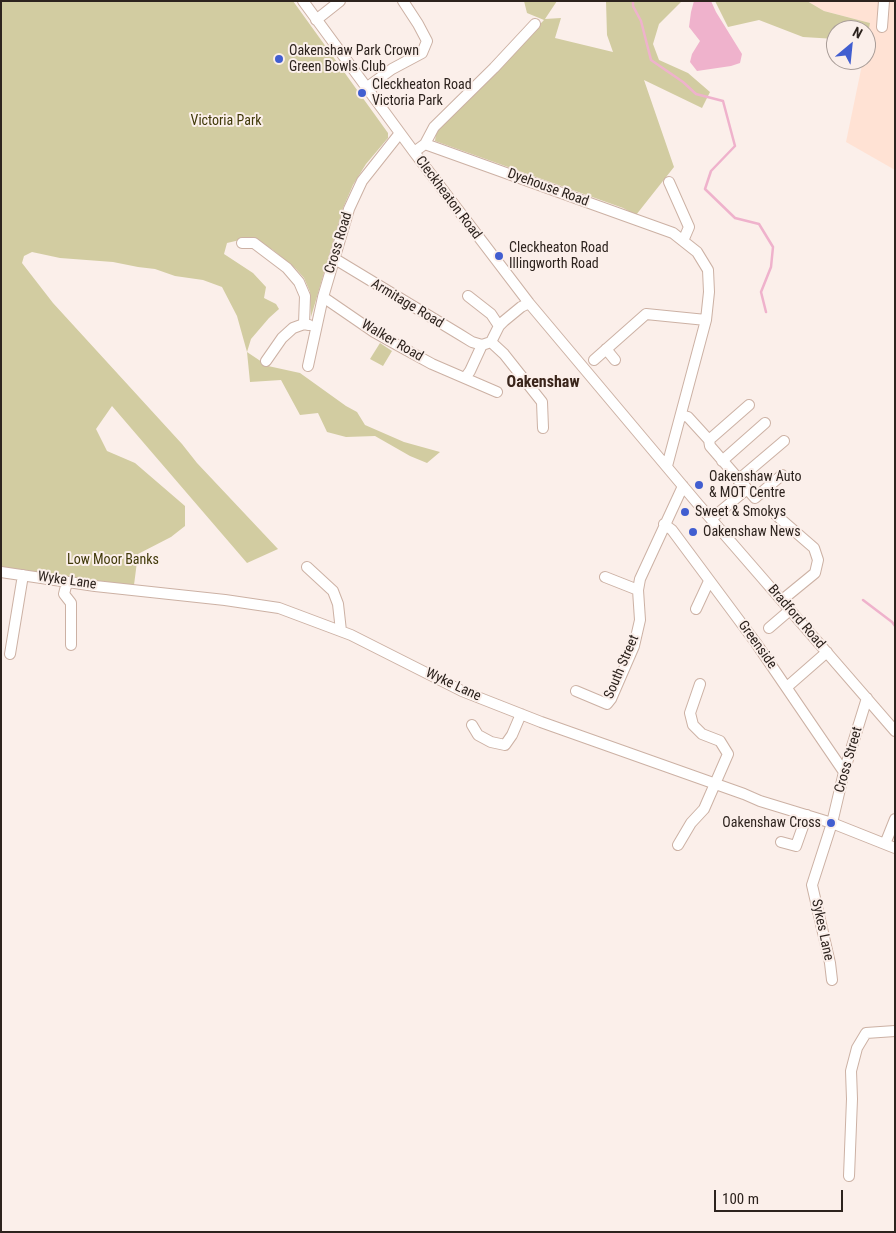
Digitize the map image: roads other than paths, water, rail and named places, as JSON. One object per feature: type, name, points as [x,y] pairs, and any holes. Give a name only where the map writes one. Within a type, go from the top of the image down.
[{"type":"street","name":"Cleckheaton Road","points":[[303,1],[528,303],[698,504]]},
{"type":"street","points":[[316,20],[340,1]]},
{"type":"street","points":[[882,27],[884,1]]},
{"type":"street","points":[[366,88],[392,69],[422,53],[427,41],[405,2]]},
{"type":"street","points":[[414,152],[425,144],[434,127],[494,68],[535,24]]},
{"type":"street","name":"Cross Road","points":[[308,366],[323,297],[349,210],[362,181],[400,133]]},
{"type":"street","name":"Dyehouse Road","points":[[425,144],[673,233],[697,252],[708,270],[709,292],[706,320],[682,415],[666,466]]},
{"type":"street","points":[[670,182],[689,227],[683,241]]},
{"type":"street","points":[[242,243],[254,243],[274,257],[299,282],[305,296],[304,324]]},
{"type":"street","name":"Armitage Road","points":[[335,259],[472,342],[486,344],[504,354],[542,402],[543,428]]},
{"type":"street","points":[[468,296],[491,314],[500,326]]},
{"type":"street","name":"Walker Road","points":[[323,297],[374,332],[432,364],[497,392]]},
{"type":"street","points":[[465,378],[486,344],[500,326],[528,303]]},
{"type":"street","points":[[594,360],[646,314],[706,320]]},
{"type":"street","points":[[266,360],[282,338],[294,328],[304,324],[317,328]]},
{"type":"street","points":[[606,349],[614,360]]},
{"type":"street","points":[[709,440],[749,405]]},
{"type":"street","points":[[682,415],[688,417],[709,440],[710,446],[746,490],[755,498],[782,475]]},
{"type":"street","points":[[722,461],[765,423]]},
{"type":"street","points":[[738,480],[784,440]]},
{"type":"street","name":"South Street","points":[[576,691],[607,704],[634,646],[640,620],[638,590],[640,579],[683,486]]},
{"type":"street","points":[[711,519],[746,490]]},
{"type":"street","name":"Bradford Road","points":[[698,504],[895,731]]},
{"type":"street","points":[[776,514],[814,548],[818,560],[815,572],[782,600]]},
{"type":"street","name":"Greenside","points":[[664,524],[672,530],[787,687],[844,772]]},
{"type":"street","points":[[307,567],[332,590],[338,604],[341,631]]},
{"type":"street","name":"Wyke Lane","points":[[1,572],[67,582],[262,604],[279,608],[341,631],[462,691],[521,714],[760,801],[832,823],[890,846]]},
{"type":"street","points":[[10,654],[23,575]]},
{"type":"street","points":[[605,577],[638,590]]},
{"type":"street","points":[[696,609],[709,580]]},
{"type":"street","points":[[67,582],[64,594],[71,603],[71,646]]},
{"type":"street","points":[[769,628],[790,610]]},
{"type":"street","points":[[787,687],[827,652]]},
{"type":"street","points":[[678,845],[691,823],[704,809],[728,754],[720,741],[702,734],[693,725],[690,713],[700,684]]},
{"type":"street","name":"Cross Street","points":[[832,823],[844,772],[867,698]]},
{"type":"street","points":[[472,725],[478,735],[491,742],[505,745],[512,735],[521,714]]},
{"type":"street","points":[[781,842],[796,846],[807,815]]},
{"type":"street","points":[[890,846],[895,819]]},
{"type":"street","name":"Sykes Lane","points":[[832,823],[812,885],[830,963],[832,980]]},
{"type":"street","points":[[849,1176],[852,1099],[851,1071],[857,1048],[866,1033],[895,1030]]},
{"type":"waterway","points":[[633,1],[633,6],[641,21],[651,60],[683,82],[696,94],[723,101],[735,146],[711,171],[705,189],[735,218],[759,224],[773,247],[771,267],[761,292],[766,312]]},
{"type":"waterway","points":[[863,600],[895,626]]},
{"type":"place","name":"Oakenshaw Park Crown Green Bowls Club","points":[[279,59]]},
{"type":"place","name":"Cleckheaton Road Victoria Park","points":[[362,93]]},
{"type":"place","name":"Cleckheaton Road Illingworth Road","points":[[499,256]]},
{"type":"place","name":"Oakenshaw Auto & MOT Centre","points":[[699,485]]},
{"type":"place","name":"Sweet & Smokys","points":[[685,512]]},
{"type":"place","name":"Oakenshaw News","points":[[693,532]]},
{"type":"place","name":"Oakenshaw Cross","points":[[831,823]]},
{"type":"district","name":"Oakenshaw","points":[[543,383]]},
{"type":"park label","name":"Victoria Park","points":[[226,121]]},
{"type":"park label","name":"Low Moor Banks","points":[[113,560]]}]
